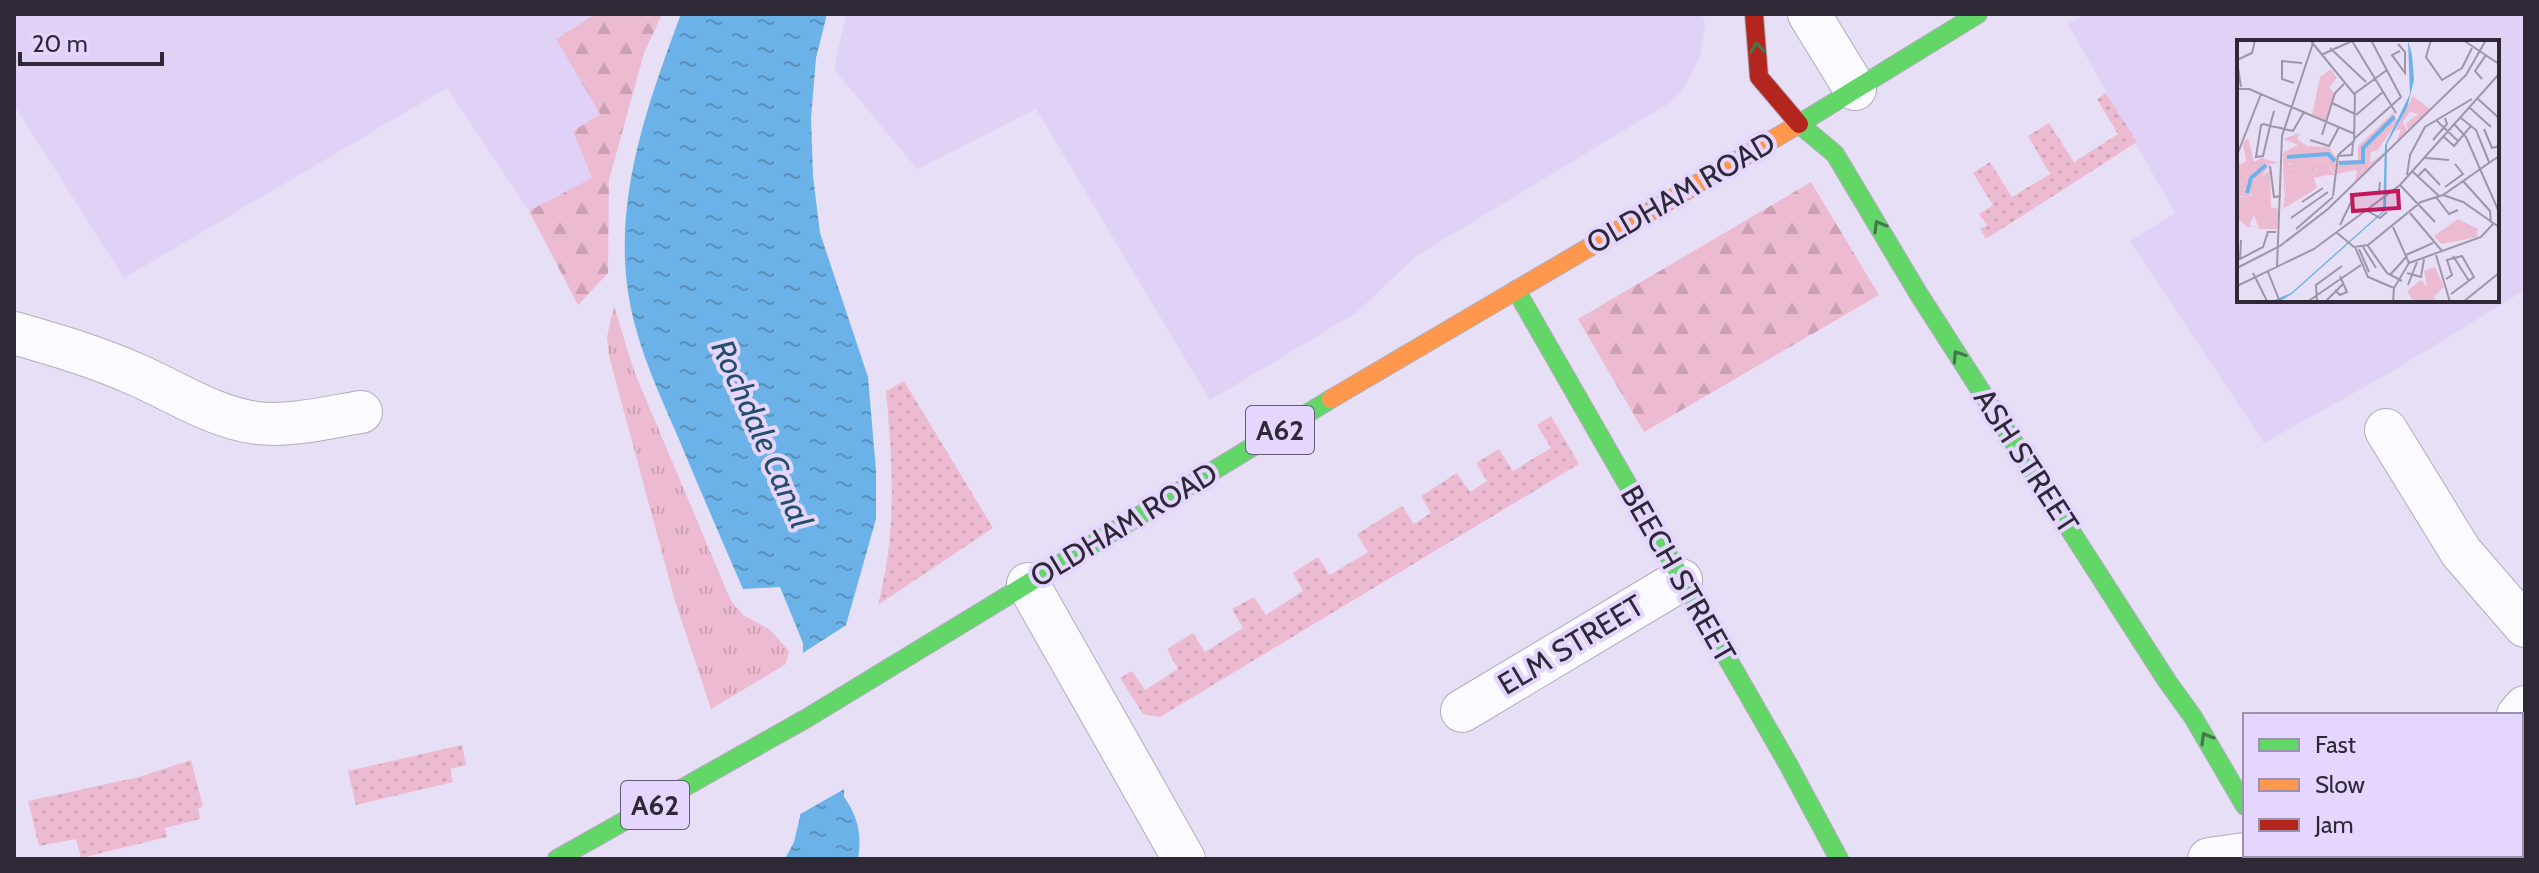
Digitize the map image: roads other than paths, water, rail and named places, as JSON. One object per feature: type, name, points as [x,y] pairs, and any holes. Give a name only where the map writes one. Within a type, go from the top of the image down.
[{"type":"main road","name":"ASH STREET","points":[[1754,14],[1759,77],[1799,124],[1835,154],[1918,293],[2193,717],[2243,803]]},
{"type":"main road","name":"OLDHAM ROAD","points":[[557,859],[874,679],[1978,14]]},
{"type":"main road","name":"BEECH STREET","points":[[1516,290],[1788,764],[1839,859]]},
{"type":"street","points":[[1809,14],[1855,89]]},
{"type":"street","points":[[14,333],[83,353],[197,405],[257,423],[361,412]]},
{"type":"street","points":[[2386,430],[2461,552],[2525,626]]},
{"type":"street","name":"ELM STREET","points":[[1462,711],[1681,580]]},
{"type":"street","points":[[1028,584],[1184,859]]},
{"type":"street","points":[[2209,859],[2243,854]]},
{"type":"water","name":"Rochdale Canal","points":[[681,14],[827,14],[816,58],[811,118],[813,176],[820,233],[868,377],[876,471],[876,519],[846,625],[844,797],[858,826],[858,859],[785,859],[794,842],[800,817],[803,643],[780,587],[743,589],[653,378],[633,317],[626,275],[625,241],[632,175],[648,109]]}]
